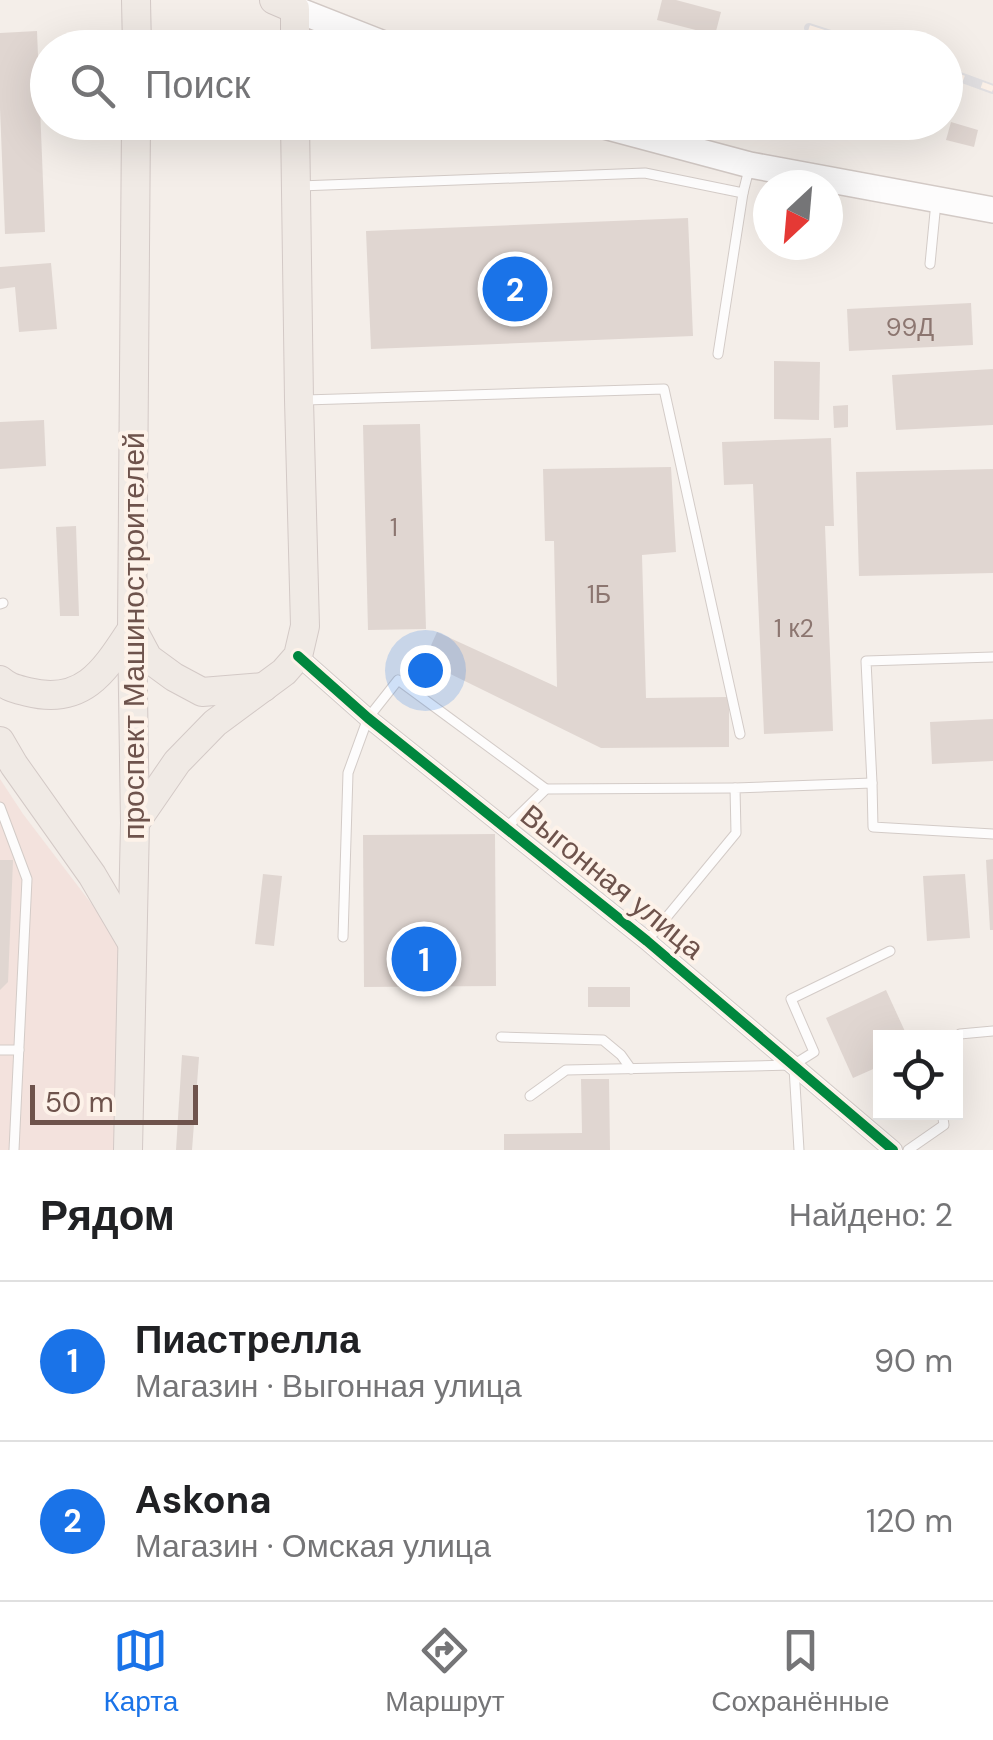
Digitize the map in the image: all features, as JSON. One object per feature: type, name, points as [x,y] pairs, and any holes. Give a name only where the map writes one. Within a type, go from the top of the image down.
[{"type":"main road","points":[[136,0],[136,30]]},
{"type":"main road","points":[[285,5],[291,30]]},
{"type":"main road","points":[[285,5],[348,30]]},
{"type":"main road","name":"проспект Машиностроителей","points":[[128,1150],[135,823],[132,629],[136,140]]},
{"type":"main road","points":[[135,823],[177,762],[298,656],[305,626],[296,140]]},
{"type":"main road","points":[[657,140],[750,165],[993,210]]},
{"type":"main road","points":[[0,680],[9,688],[48,697],[76,692],[113,658],[132,629],[148,658],[174,678],[202,692],[266,687]]},
{"type":"main road","points":[[0,741],[92,874],[132,943]]},
{"type":"street","name":"Выгонная улица","points":[[298,656],[368,718],[647,941],[893,1150]]},
{"type":"lane","points":[[718,354],[750,165]]},
{"type":"lane","points":[[297,186],[645,173],[744,193]]},
{"type":"lane","points":[[930,264],[936,200]]},
{"type":"lane","points":[[299,400],[664,389],[740,734]]},
{"type":"lane","points":[[993,658],[866,661],[873,827],[993,834]]},
{"type":"lane","points":[[343,937],[348,774],[368,718],[398,680],[546,789],[872,783]]},
{"type":"lane","points":[[647,941],[736,832],[735,788]]},
{"type":"lane","points":[[506,828],[546,789]]},
{"type":"lane","points":[[0,806],[27,879],[14,1150]]},
{"type":"lane","points":[[530,1096],[566,1070],[794,1065],[814,1052],[791,999],[890,951]]},
{"type":"lane","points":[[963,1034],[993,1031]]},
{"type":"lane","points":[[501,1037],[604,1040],[631,1069]]},
{"type":"lane","points":[[0,1050],[19,1050]]},
{"type":"lane","points":[[794,1065],[799,1150]]},
{"type":"lane","points":[[908,1150],[944,1125],[943,1120]]},
{"type":"shaded area","points":[[0,779],[119,940],[114,1150],[0,1150]]},
{"type":"building","points":[[662,0],[721,12],[716,30],[696,30],[657,20]]},
{"type":"building","points":[[30,31],[30,140],[41,140],[45,232],[5,234],[0,33]]},
{"type":"building","points":[[963,126],[978,130],[974,147],[946,140],[963,140]]},
{"type":"building","points":[[688,218],[693,336],[371,349],[366,231]]},
{"type":"building","points":[[51,263],[57,329],[19,332],[15,287],[0,289],[0,267]]},
{"type":"building","points":[[971,303],[973,345],[849,351],[847,309]]},
{"type":"building","points":[[774,361],[820,362],[819,420],[774,419]]},
{"type":"building","points":[[993,369],[993,425],[896,430],[892,375]]},
{"type":"building","points":[[848,405],[848,427],[834,428],[833,406]]},
{"type":"building","points":[[44,420],[46,466],[0,469],[0,422]]},
{"type":"building","points":[[420,424],[426,629],[368,630],[363,425]]},
{"type":"building","points":[[831,438],[834,526],[825,526],[833,731],[764,734],[753,484],[724,485],[722,442]]},
{"type":"building","points":[[671,467],[676,552],[642,555],[646,698],[729,697],[729,747],[601,748],[424,661],[437,632],[557,687],[554,541],[545,541],[543,469]]},
{"type":"building","points":[[993,469],[993,573],[859,576],[856,472]]},
{"type":"building","points":[[76,526],[79,616],[60,616],[56,527]]},
{"type":"building","points":[[993,719],[993,761],[932,764],[930,722]]},
{"type":"building","points":[[495,834],[496,986],[364,987],[363,835]]},
{"type":"building","points":[[993,859],[993,930],[990,930],[986,860]]},
{"type":"building","points":[[0,860],[13,860],[8,982],[0,990]]},
{"type":"building","points":[[263,874],[282,876],[274,946],[255,944]]},
{"type":"building","points":[[965,874],[970,938],[927,941],[923,876]]},
{"type":"building","points":[[588,987],[630,987],[630,1007],[588,1007]]},
{"type":"building","points":[[886,990],[904,1030],[873,1030],[873,1069],[853,1078],[826,1018]]},
{"type":"building","points":[[182,1055],[199,1057],[192,1150],[176,1150]]},
{"type":"building","points":[[581,1079],[609,1079],[610,1150],[504,1150],[504,1134],[582,1133]]},
{"type":"railway","points":[[809,28],[815,30]]},
{"type":"railway","points":[[963,78],[993,89]]},
{"type":"cycle path","points":[[298,656],[368,718],[647,941],[893,1150]]},
{"type":"place","name":"Askona","points":[[515,289]]},
{"type":"place","name":"Пиастрелла","points":[[424,959]]}]
